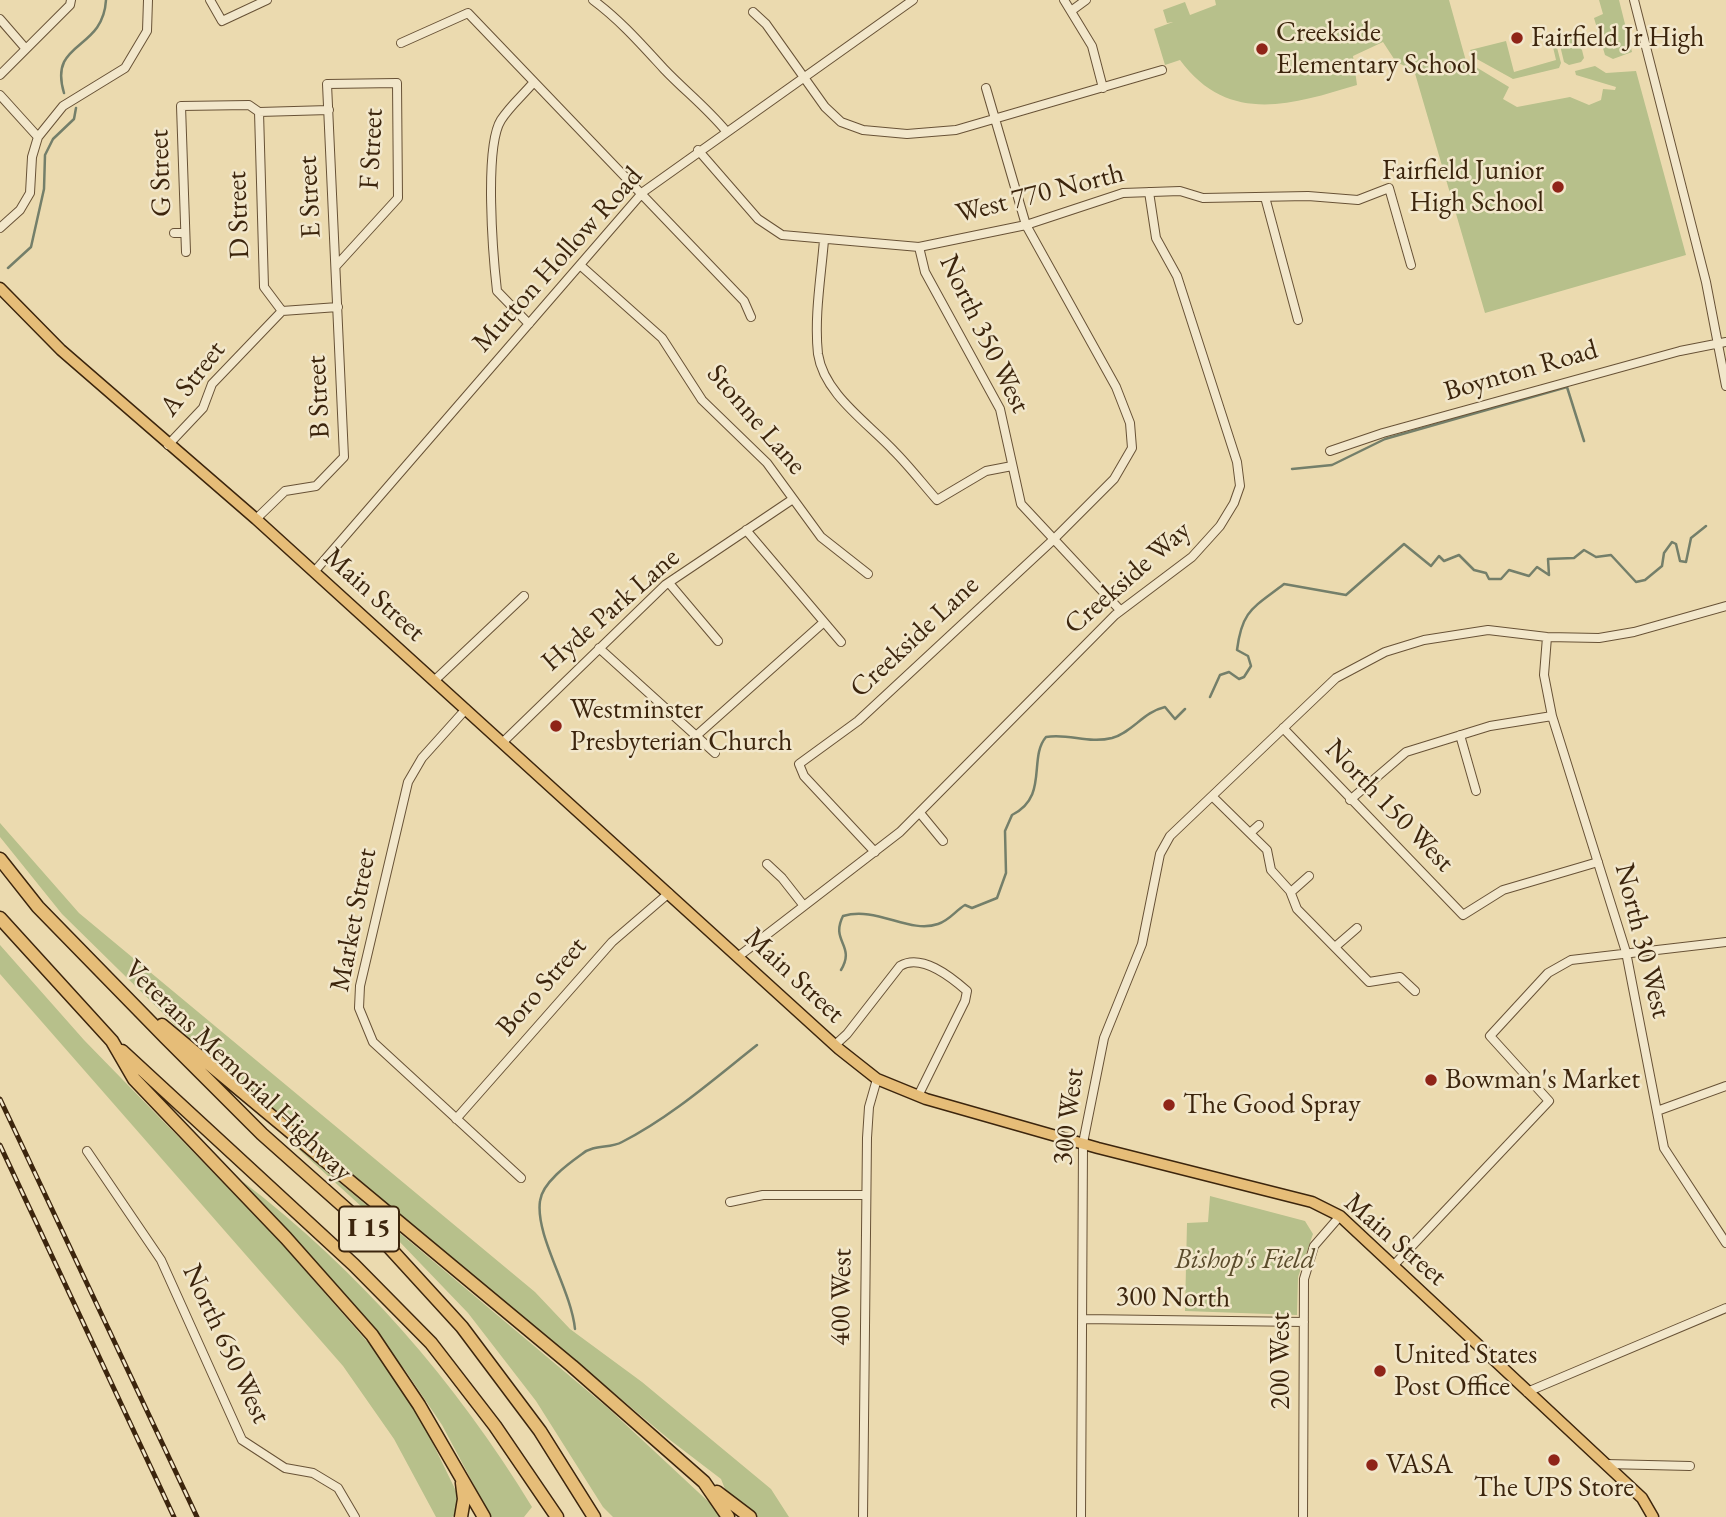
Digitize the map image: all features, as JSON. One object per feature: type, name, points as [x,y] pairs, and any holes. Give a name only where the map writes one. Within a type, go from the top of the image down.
[{"type":"highway","name":"Veterans Memorial Highway","points":[[0,859],[38,907],[262,1135],[407,1267],[462,1328],[540,1430],[592,1513]]},
{"type":"highway","name":"I 15","points":[[0,918],[112,1041],[354,1265],[431,1343],[550,1503],[557,1517]]},
{"type":"highway","points":[[111,982],[517,1318],[704,1482],[750,1517]]},
{"type":"highway","points":[[112,1041],[134,1079],[286,1238],[372,1335],[460,1472],[484,1517]]},
{"type":"highway","points":[[460,1472],[464,1499],[461,1517]]},
{"type":"highway","points":[[704,1482],[728,1517]]},
{"type":"main road","name":"Main Street","points":[[0,288],[61,350],[256,519],[835,1045],[877,1079],[918,1096],[1083,1143],[1312,1202],[1340,1216],[1642,1498],[1653,1517]]},
{"type":"street","points":[[0,75],[70,5],[71,0]]},
{"type":"street","points":[[0,228],[20,210],[30,193],[32,157],[38,136],[63,106],[125,68],[147,31],[148,0]]},
{"type":"street","points":[[210,0],[222,21],[268,0]]},
{"type":"street","points":[[593,0],[616,17],[666,71],[703,102],[726,131]]},
{"type":"street","name":"Mutton Hollow Road","points":[[314,572],[643,192],[698,150],[913,0]]},
{"type":"street","points":[[1064,0],[1092,46],[1103,88]]},
{"type":"street","points":[[1072,10],[1086,0]]},
{"type":"street","points":[[1634,0],[1723,344],[1726,386]]},
{"type":"street","points":[[752,12],[766,24],[825,107],[841,122],[863,130],[908,134],[956,130],[1162,71]]},
{"type":"street","points":[[401,43],[468,13],[533,83],[643,192],[744,301],[751,317]]},
{"type":"street","points":[[0,19],[26,49]]},
{"type":"street","name":"F Street","points":[[327,84],[397,83],[398,198],[336,266]]},
{"type":"street","points":[[529,324],[497,291],[490,180],[500,121],[533,83]]},
{"type":"street","name":"E Street","points":[[327,84],[338,307]]},
{"type":"street","points":[[986,88],[1026,225]]},
{"type":"street","points":[[0,95],[38,136]]},
{"type":"street","name":"G Street","points":[[186,252],[181,106],[249,105],[259,112]]},
{"type":"street","points":[[259,112],[329,110]]},
{"type":"street","name":"D Street","points":[[259,112],[264,287],[282,311]]},
{"type":"street","name":"West 770 North","points":[[698,150],[768,227],[782,235],[919,247],[1026,225],[1107,197],[1180,191],[1203,198],[1358,200],[1389,188],[1411,265]]},
{"type":"street","name":"Creekside Way","points":[[738,956],[876,852],[920,813],[1120,610],[1192,557],[1220,526],[1240,486],[1237,462],[1199,337],[1177,276],[1156,238],[1149,192]]},
{"type":"street","points":[[1265,197],[1298,320]]},
{"type":"street","name":"Creekside Lane","points":[[876,852],[804,776],[799,764],[858,721],[1053,540],[1114,480],[1132,448],[1130,423],[1116,387],[1026,225]]},
{"type":"street","name":"G Street","points":[[174,233],[185,233]]},
{"type":"street","points":[[824,240],[817,328],[818,356],[825,377],[937,500],[986,471],[1012,466]]},
{"type":"street","name":"North 350 West","points":[[919,247],[925,272],[1000,409],[1021,504],[1120,610]]},
{"type":"street","name":"Stonne Lane","points":[[580,265],[662,338],[702,400],[767,463],[821,537],[868,574]]},
{"type":"street","points":[[282,311],[338,307]]},
{"type":"street","name":"B Street","points":[[256,519],[285,491],[316,486],[344,457],[338,307]]},
{"type":"street","name":"A Street","points":[[168,445],[203,408],[212,384],[282,311]]},
{"type":"street","name":"Boynton Road","points":[[1330,451],[1383,433],[1680,351],[1723,344]]},
{"type":"street","name":"Hyde Park Lane","points":[[502,742],[669,583],[793,499]]},
{"type":"street","points":[[746,530],[841,642]]},
{"type":"street","points":[[669,583],[718,641]]},
{"type":"street","points":[[435,680],[524,596]]},
{"type":"street","name":"300 West","points":[[1081,1517],[1083,1143],[1104,1038],[1142,944],[1160,854],[1179,825],[1213,797],[1336,678],[1385,652],[1459,632],[1488,630],[1548,637],[1599,638],[1634,632],[1726,606]]},
{"type":"street","points":[[696,736],[824,622]]},
{"type":"street","name":"North 30 West","points":[[1548,637],[1544,674],[1552,716],[1626,951],[1664,1148],[1726,1243]]},
{"type":"street","points":[[599,648],[715,753]]},
{"type":"street","name":"Market Street","points":[[466,709],[422,758],[408,782],[362,976],[359,1008],[373,1042],[521,1178]]},
{"type":"street","points":[[1350,800],[1406,752],[1490,726],[1552,716]]},
{"type":"street","name":"North 150 West","points":[[1283,728],[1463,915],[1503,890],[1598,862]]},
{"type":"street","points":[[1460,735],[1476,791]]},
{"type":"street","points":[[1213,797],[1267,850],[1270,870],[1291,892],[1297,909],[1369,982],[1400,977],[1415,992]]},
{"type":"street","points":[[920,813],[943,841]]},
{"type":"street","points":[[1250,833],[1259,825]]},
{"type":"street","points":[[767,864],[804,906]]},
{"type":"street","points":[[1291,892],[1309,876]]},
{"type":"street","name":"Boro Street","points":[[456,1119],[612,942],[669,893]]},
{"type":"street","points":[[1335,947],[1357,928]]},
{"type":"street","points":[[1394,1265],[1549,1101],[1490,1036],[1548,973],[1571,960],[1626,951],[1726,942]]},
{"type":"street","points":[[835,1045],[847,1034],[900,966],[908,961],[919,960],[947,977],[967,990],[965,1001],[918,1096]]},
{"type":"street","name":"400 West","points":[[863,1517],[866,1195],[869,1107],[877,1079]]},
{"type":"street","points":[[1657,1111],[1726,1086]]},
{"type":"street","name":"North 650 West","points":[[87,1151],[161,1259],[242,1440],[285,1468],[313,1473],[338,1488],[355,1517]]},
{"type":"street","points":[[730,1202],[763,1195],[866,1195]]},
{"type":"street","name":"200 West","points":[[1303,1517],[1304,1279],[1314,1246],[1340,1216]]},
{"type":"street","points":[[1527,1392],[1726,1308]]},
{"type":"street","name":"300 North","points":[[1084,1319],[1304,1322]]},
{"type":"street","points":[[1606,1464],[1690,1466]]},
{"type":"green space","name":"Fairfield Junior High School","points":[[1215,0],[1449,0],[1466,61],[1509,87],[1503,99],[1517,107],[1570,97],[1589,105],[1601,100],[1603,89],[1615,90],[1616,87],[1576,75],[1575,71],[1595,66],[1606,73],[1636,71],[1686,255],[1485,313],[1414,70],[1396,62],[1383,42],[1353,56],[1357,85],[1285,103],[1240,102],[1219,94],[1199,81],[1180,60],[1165,65],[1154,29],[1173,22],[1167,23],[1163,10],[1185,2],[1190,15],[1216,5]]},
{"type":"green space","points":[[1599,0],[1619,0],[1632,52],[1613,59],[1605,55],[1594,18],[1603,14]]},
{"type":"green space","points":[[1567,32],[1582,50],[1584,58],[1581,62],[1569,65],[1564,62],[1558,37]]},
{"type":"green space","points":[[1550,34],[1554,36],[1561,63],[1559,68],[1513,79],[1475,58],[1470,50],[1506,41],[1514,72],[1556,60]]},
{"type":"green space","points":[[0,823],[79,913],[535,1292],[570,1329],[642,1382],[771,1489],[789,1517],[758,1517],[725,1489],[721,1479],[670,1440],[179,1029],[62,914],[0,837]]},
{"type":"green space","points":[[0,945],[84,1040],[274,1235],[370,1345],[419,1415],[455,1489],[458,1496],[457,1513],[452,1517],[436,1517],[394,1439],[343,1366],[0,974]]},
{"type":"green space","points":[[283,1135],[609,1409],[712,1505],[720,1517],[613,1517],[603,1507],[536,1401],[468,1313],[396,1238]]},
{"type":"green space","points":[[242,1181],[326,1252],[402,1330],[438,1373],[503,1461],[532,1507],[524,1517],[491,1517],[442,1425],[405,1370]]},
{"type":"green space","name":"Bishop's Field","points":[[1210,1196],[1305,1221],[1313,1234],[1298,1277],[1297,1315],[1185,1311],[1187,1223],[1208,1222]]},
{"type":"waterway","points":[[64,93],[61,76],[63,63],[96,29],[103,17],[106,0]]},
{"type":"waterway","points":[[8,268],[31,247],[44,189],[45,155],[53,139],[74,119],[76,108]]},
{"type":"waterway","points":[[1292,469],[1332,465],[1385,439],[1567,387],[1584,441]]},
{"type":"waterway","points":[[1210,697],[1220,675],[1229,672],[1239,679],[1244,677],[1251,666],[1248,656],[1237,650],[1242,626],[1251,611],[1284,584],[1346,595],[1404,544],[1431,566],[1439,556],[1444,561],[1459,555],[1474,570],[1486,573],[1489,579],[1501,579],[1509,570],[1529,576],[1537,567],[1549,575],[1548,559],[1574,558],[1584,550],[1596,557],[1611,555],[1636,582],[1645,580],[1662,566],[1664,553],[1672,542],[1676,544],[1680,561],[1686,562],[1691,538],[1706,526]]},
{"type":"waterway","points":[[841,970],[846,955],[839,932],[843,916],[868,914],[916,926],[927,926],[942,922],[965,905],[972,908],[997,898],[1006,873],[1005,831],[1012,815],[1030,798],[1038,756],[1046,737],[1103,740],[1119,735],[1157,710],[1165,707],[1175,719],[1185,709]]},
{"type":"waterway","points":[[575,1329],[567,1297],[543,1230],[540,1201],[545,1187],[587,1151],[617,1144],[658,1121],[757,1045]]},
{"type":"railway","points":[[0,1099],[197,1517]]},
{"type":"railway","points":[[0,1145],[174,1517]]},
{"type":"place","name":"Fairfield Jr High","points":[[1517,38]]},
{"type":"place","name":"Creekside Elementary School","points":[[1262,49]]},
{"type":"place","name":"Fairfield Junior High School","points":[[1558,187]]},
{"type":"place","name":"Westminster Presbyterian Church","points":[[556,726]]},
{"type":"place","name":"Bowman's Market","points":[[1431,1080]]},
{"type":"place","name":"The Good Spray","points":[[1169,1105]]},
{"type":"place","name":"United States Post Office","points":[[1380,1371]]},
{"type":"place","name":"The UPS Store","points":[[1554,1460]]},
{"type":"place","name":"VASA","points":[[1372,1465]]}]
